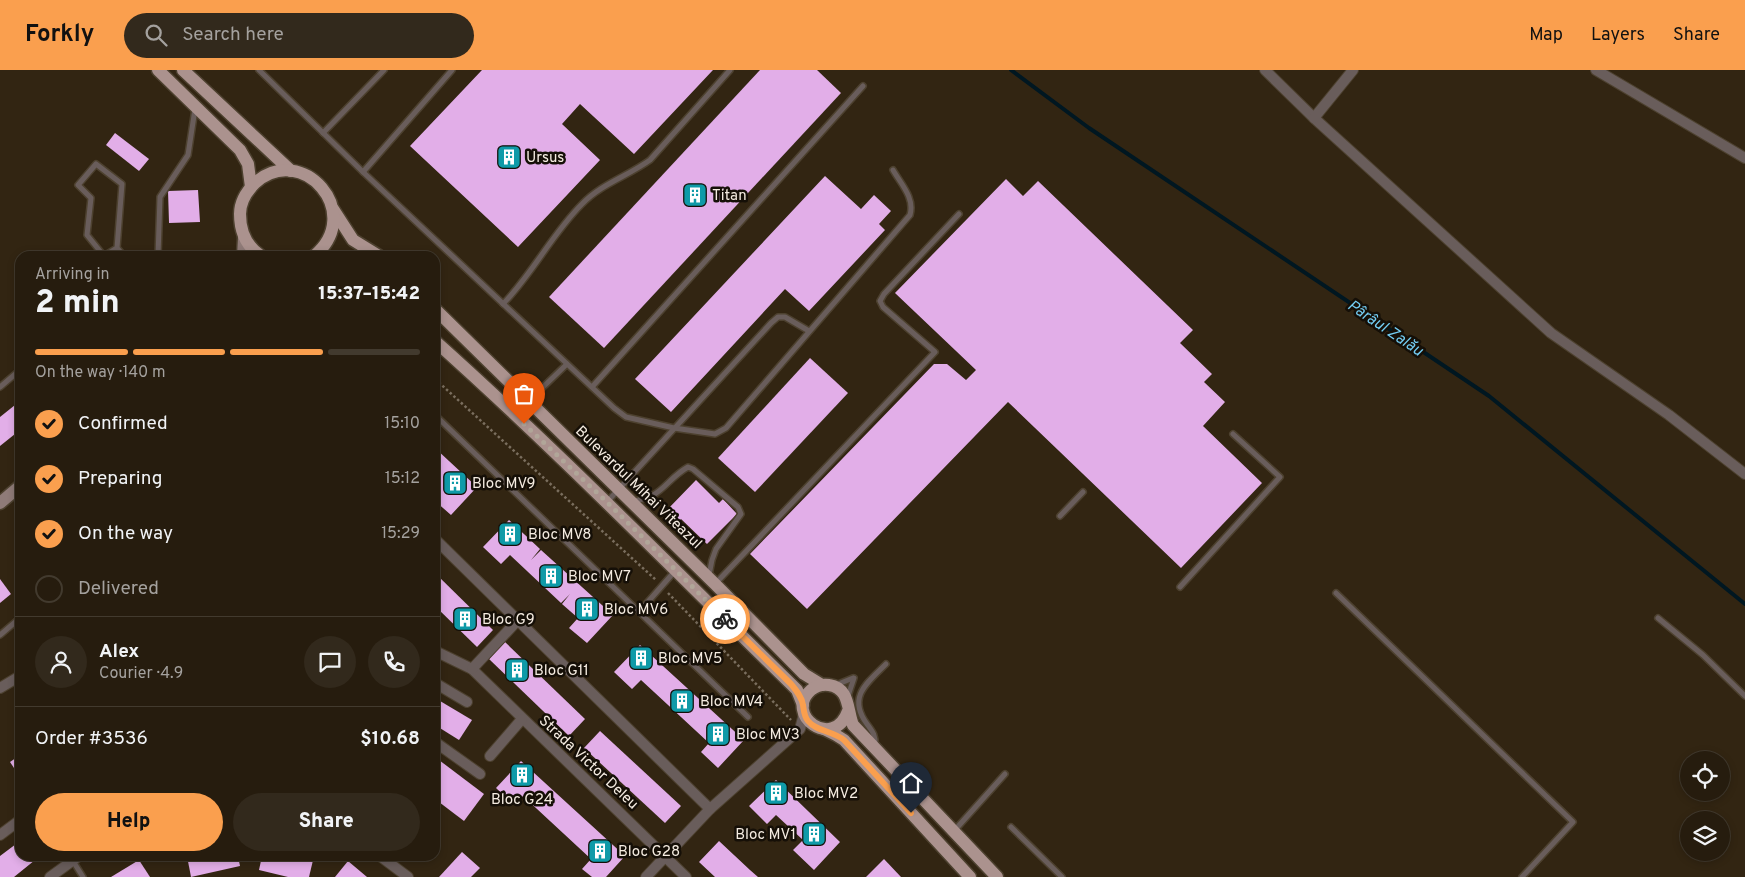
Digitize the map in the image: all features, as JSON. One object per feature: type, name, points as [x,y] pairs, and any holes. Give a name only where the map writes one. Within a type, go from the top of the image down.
[{"type":"main road","points":[[158,70],[240,150],[248,164],[251,187]]},
{"type":"main road","points":[[183,70],[291,171]]},
{"type":"main road","points":[[253,251],[244,238],[240,227],[240,211],[245,195],[260,179],[275,172],[291,171],[307,175],[316,181],[327,193],[333,209],[349,236],[372,251]]},
{"type":"main road","points":[[320,251],[329,238],[333,226],[333,209]]},
{"type":"main road","name":"Bulevardul Mihai Viteazul","points":[[440,314],[804,674],[842,691],[853,725],[996,877]]},
{"type":"main road","points":[[440,346],[607,502],[791,684],[800,696],[808,721],[819,728],[836,734],[844,740],[969,876],[982,861]]},
{"type":"main road","points":[[804,710],[809,692],[815,687],[827,685]]},
{"type":"main road","points":[[819,728],[837,727],[846,718],[848,706]]},
{"type":"street","points":[[1265,70],[1314,118],[1551,333],[1669,415],[1745,474]]},
{"type":"street","points":[[1314,118],[1353,70]]},
{"type":"street","points":[[1596,70],[1745,158]]},
{"type":"street","points":[[243,251],[244,238]]},
{"type":"street","points":[[0,503],[15,490]]},
{"type":"street","points":[[440,543],[710,809]]},
{"type":"street","points":[[472,669],[518,620]]},
{"type":"street","name":"Strada Victor Deleu","points":[[440,653],[472,669],[686,877]]},
{"type":"street","points":[[0,688],[15,679]]},
{"type":"street","points":[[440,686],[467,702]]},
{"type":"street","points":[[646,877],[710,809],[800,729],[804,710]]},
{"type":"street","points":[[490,756],[522,719]]},
{"type":"street","points":[[800,729],[819,728]]},
{"type":"street","points":[[440,746],[480,774]]},
{"type":"street","points":[[0,835],[15,824]]},
{"type":"street","points":[[50,877],[73,861]]},
{"type":"street","points":[[386,861],[408,877]]},
{"type":"street","points":[[393,866],[396,861]]},
{"type":"lane","points":[[259,70],[363,172],[614,408],[626,416],[674,428],[716,434],[726,428],[910,215],[912,208],[911,200],[893,170]]},
{"type":"lane","points":[[323,133],[384,70]]},
{"type":"lane","points":[[363,172],[452,70]]},
{"type":"lane","points":[[503,304],[518,288],[550,242],[582,203],[602,186],[637,169],[650,160],[730,70]]},
{"type":"lane","points":[[592,387],[863,86]]},
{"type":"lane","points":[[158,251],[160,197],[188,155],[195,106]]},
{"type":"lane","points":[[100,251],[86,236],[90,198],[78,185],[96,164],[122,184],[117,248],[120,251]]},
{"type":"lane","points":[[712,581],[935,352],[883,308],[880,301],[884,294],[959,214]]},
{"type":"lane","points":[[112,251],[117,248]]},
{"type":"lane","points":[[607,502],[778,317],[785,318],[809,331]]},
{"type":"lane","points":[[515,414],[567,364]]},
{"type":"lane","points":[[0,387],[15,374]]},
{"type":"lane","points":[[440,420],[748,717]]},
{"type":"lane","points":[[1180,587],[1280,477],[1233,434]]},
{"type":"lane","points":[[631,501],[645,500],[655,495],[688,467],[693,469],[738,507],[741,514],[716,549],[712,560],[712,581]]},
{"type":"lane","points":[[1060,516],[1083,492]]},
{"type":"lane","points":[[639,612],[675,570]]},
{"type":"lane","points":[[1336,593],[1573,822],[1522,877]]},
{"type":"lane","points":[[1658,618],[1703,655],[1745,696]]},
{"type":"lane","points":[[0,635],[15,622]]},
{"type":"lane","points":[[874,748],[874,734],[860,715],[858,700],[865,685],[886,664]]},
{"type":"lane","points":[[827,685],[847,682],[854,678],[849,689],[848,706]]},
{"type":"lane","points":[[953,832],[1005,774]]},
{"type":"lane","points":[[1011,827],[1062,877]]},
{"type":"lane","points":[[77,861],[83,877]]},
{"type":"path","points":[[440,384],[662,586],[800,729]]},
{"type":"building","name":"Ursus","points":[[482,70],[713,70],[634,154],[580,104],[562,124],[600,160],[518,247],[410,146]]},
{"type":"building","name":"Titan","points":[[760,70],[817,70],[841,93],[604,348],[549,297]]},
{"type":"building","points":[[115,133],[149,159],[139,171],[106,145]]},
{"type":"building","points":[[825,176],[861,209],[874,195],[891,211],[879,224],[885,230],[809,311],[785,289],[671,412],[635,379]]},
{"type":"building","points":[[1006,179],[1023,196],[1038,181],[1193,330],[1180,343],[1212,374],[1204,382],[1225,402],[1203,426],[1262,483],[1181,568],[1008,402],[807,609],[750,554],[934,364],[947,364],[966,380],[976,370],[895,293]]},
{"type":"building","points":[[198,190],[200,222],[169,223],[168,191]]},
{"type":"building","points":[[810,358],[848,393],[755,492],[718,458]]},
{"type":"building","points":[[15,405],[15,434],[0,446],[0,417]]},
{"type":"building","name":"Bloc MV9","points":[[440,453],[477,487],[451,515],[440,505]]},
{"type":"building","points":[[696,480],[719,503],[723,499],[737,514],[707,544],[681,519],[678,522],[666,511]]},
{"type":"building","points":[[509,520],[540,549],[531,560],[541,550],[613,615],[587,643],[569,628],[578,618],[562,604],[570,594],[561,603],[510,555],[501,564],[483,547]]},
{"type":"building","name":"Bloc G9","points":[[440,578],[493,630],[477,647],[440,611]]},
{"type":"building","points":[[0,579],[11,594],[0,603]]},
{"type":"building","points":[[505,642],[585,719],[569,736],[489,659]]},
{"type":"building","points":[[640,645],[744,740],[718,768],[701,752],[709,743],[641,680],[632,689],[614,672]]},
{"type":"building","points":[[440,701],[472,720],[459,740],[440,728]]},
{"type":"building","points":[[600,731],[681,806],[665,823],[584,748]]},
{"type":"building","points":[[15,758],[15,770],[10,762]]},
{"type":"building","points":[[440,761],[484,794],[464,821],[440,803]]},
{"type":"building","points":[[521,761],[625,856],[606,877],[592,877],[582,869],[591,859],[523,796],[514,805],[496,788]]},
{"type":"building","points":[[776,780],[840,842],[814,870],[793,850],[803,840],[776,815],[767,824],[749,806]]},
{"type":"building","points":[[719,841],[758,877],[715,877],[699,862]]},
{"type":"building","points":[[15,845],[15,861],[34,861],[14,877],[0,877],[0,856]]},
{"type":"building","points":[[462,852],[480,868],[471,877],[439,877]]},
{"type":"building","points":[[884,859],[901,877],[866,877]]},
{"type":"building","points":[[140,861],[150,877],[111,877]]},
{"type":"building","points":[[188,861],[239,861],[240,866],[191,877]]},
{"type":"building","points":[[261,861],[313,861],[309,877],[288,877],[259,870]]},
{"type":"building","points":[[348,861],[367,877],[335,877]]},
{"type":"waterway","name":"Pârâul Zalău","points":[[1011,70],[1089,128],[1489,396],[1745,604]]},
{"type":"way so far","points":[[524,424],[607,502],[725,619]]},
{"type":"place","name":"Ursus","points":[[509,157]]},
{"type":"place","name":"Titan","points":[[695,195]]},
{"type":"place","name":"Bloc MV9","points":[[455,483]]},
{"type":"place","name":"Bloc MV8","points":[[510,534]]},
{"type":"place","name":"Bloc MV7","points":[[551,576]]},
{"type":"place","name":"Bloc MV6","points":[[587,609]]},
{"type":"place","name":"Bloc G9","points":[[465,619]]},
{"type":"place","name":"Bloc MV5","points":[[641,658]]},
{"type":"place","name":"Bloc G11","points":[[517,670]]},
{"type":"place","name":"Bloc MV4","points":[[682,701]]},
{"type":"place","name":"Bloc MV3","points":[[718,734]]},
{"type":"place","name":"Bloc G24","points":[[522,775]]},
{"type":"place","name":"Bloc MV2","points":[[776,793]]},
{"type":"place","name":"Bloc MV1","points":[[814,834]]},
{"type":"place","name":"Bloc G28","points":[[600,851]]},
{"type":"route","points":[[725,619],[797,690],[808,721],[814,726],[832,732],[844,740],[911,813]]}]
